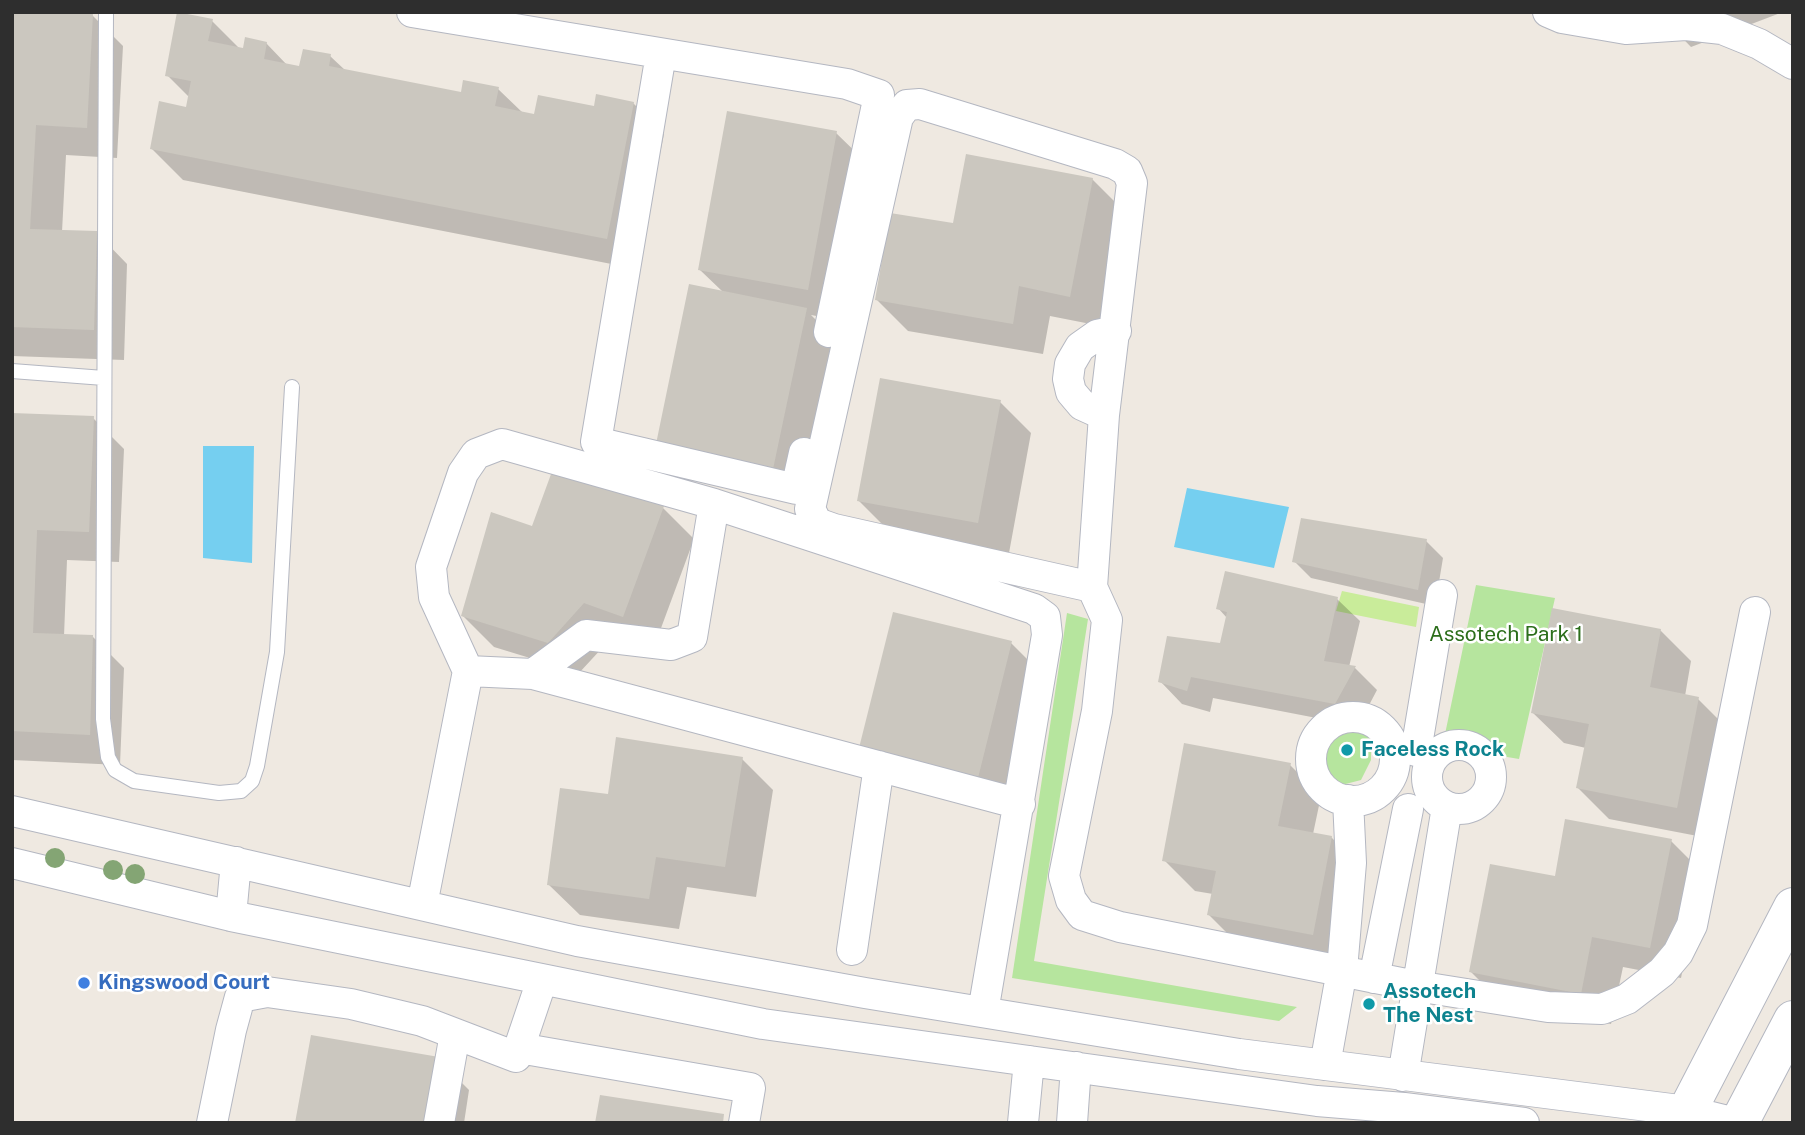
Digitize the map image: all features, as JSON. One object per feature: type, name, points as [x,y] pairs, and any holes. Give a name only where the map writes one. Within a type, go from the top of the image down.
[{"type":"street","points":[[412,12],[847,84],[879,95],[796,489],[596,442],[661,54]]},
{"type":"street","points":[[1548,12],[1562,18],[1626,29],[1686,25],[1721,29],[1759,44],[1793,64]]},
{"type":"street","points":[[1091,587],[834,529],[817,523],[810,509],[898,117],[906,105],[920,104],[1115,164],[1127,171],[1132,183],[1104,415],[1091,587],[1107,620],[1097,711],[1064,876],[1071,900],[1082,915],[1097,921],[1374,978],[1548,1007],[1602,1009],[1627,999],[1662,972],[1678,953],[1692,925],[1755,612]]},
{"type":"street","points":[[1104,415],[1082,405],[1071,392],[1068,379],[1070,364],[1080,347],[1097,335],[1116,331]]},
{"type":"street","points":[[422,905],[468,671],[434,597],[431,568],[463,473],[476,454],[502,444],[714,503],[1034,609],[1045,618],[1047,635],[983,1012]]},
{"type":"street","points":[[533,674],[586,635],[671,645],[692,637],[714,503]]},
{"type":"street","points":[[1415,751],[1442,595]]},
{"type":"street","points":[[468,671],[533,674],[1020,804]]},
{"type":"street","points":[[1415,751],[1395,761],[1392,775],[1385,786],[1362,800],[1334,797],[1314,777],[1311,764],[1311,750],[1316,737],[1325,726],[1345,718],[1365,719],[1415,751],[1427,773],[1427,784],[1431,793],[1447,807],[1468,808],[1478,804],[1490,787],[1490,765],[1476,749],[1455,744],[1415,751]]},
{"type":"street","points":[[852,950],[879,766]]},
{"type":"street","points":[[1325,1065],[1342,970],[1351,863],[1348,800]]},
{"type":"street","points":[[1403,1076],[1447,807]]},
{"type":"street","points":[[1374,978],[1408,809]]},
{"type":"street","points":[[12,811],[577,941],[983,1012],[1280,1059],[1684,1117],[1737,1123],[1793,1020]]},
{"type":"street","points":[[231,916],[236,862]]},
{"type":"street","points":[[12,863],[231,916],[763,1024],[1276,1096],[1524,1123]]},
{"type":"street","points":[[1684,1117],[1793,907]]},
{"type":"street","points":[[212,1123],[240,997],[267,992],[310,996],[422,1021],[516,1057],[542,980]]},
{"type":"street","points":[[439,1123],[455,1034]]},
{"type":"street","points":[[519,1048],[750,1088],[744,1123]]},
{"type":"street","points":[[1276,1096],[1280,1059]]},
{"type":"street","points":[[1023,1123],[1029,1061]]},
{"type":"street","points":[[1072,1123],[1076,1068]]},
{"type":"lane","points":[[106,12],[103,719],[108,757],[115,770],[134,782],[219,793],[241,791],[252,782],[277,652],[292,387]]},
{"type":"lane","points":[[12,371],[104,378]]},
{"type":"green space","name":"Assotech Park 1","points":[[1476,585],[1555,598],[1519,759],[1454,748],[1444,739]]},
{"type":"green space","points":[[1342,591],[1419,607],[1416,627],[1336,611]]},
{"type":"green space","points":[[1067,613],[1088,619],[1034,961],[1297,1007],[1279,1021],[1012,978]]},
{"type":"green space","points":[[1348,725],[1371,729],[1371,760],[1361,780],[1334,787],[1321,777],[1323,744],[1333,730]]},
{"type":"water","points":[[203,446],[254,446],[252,563],[203,558]]},
{"type":"water","points":[[1187,488],[1289,507],[1274,568],[1174,547]]},
{"type":"building","points":[[12,12],[93,13],[87,128],[36,125],[30,229],[97,231],[94,330],[12,327]]},
{"type":"building","points":[[177,12],[213,19],[208,41],[243,48],[245,37],[267,42],[264,59],[299,66],[303,49],[331,54],[329,66],[461,92],[463,80],[499,87],[495,106],[534,114],[538,95],[594,106],[596,94],[634,102],[607,239],[150,149],[159,101],[186,107],[191,81],[165,76]]},
{"type":"building","points":[[727,111],[837,131],[808,290],[698,270]]},
{"type":"building","points":[[966,154],[1093,178],[1070,297],[1019,286],[1013,324],[875,300],[890,213],[953,223]]},
{"type":"building","points":[[689,284],[807,308],[773,469],[656,444]]},
{"type":"building","points":[[880,378],[1001,400],[978,523],[857,501]]},
{"type":"building","points":[[12,413],[94,416],[89,532],[37,530],[33,633],[93,635],[90,735],[12,731]]},
{"type":"building","points":[[554,466],[664,506],[623,617],[584,603],[548,643],[461,616],[491,512],[532,526]]},
{"type":"building","points":[[1301,518],[1427,539],[1418,590],[1292,562]]},
{"type":"building","points":[[1225,571],[1338,597],[1324,661],[1356,666],[1335,704],[1191,677],[1187,691],[1158,682],[1167,636],[1220,643],[1227,612],[1216,609]]},
{"type":"building","points":[[1552,608],[1661,629],[1650,687],[1699,697],[1677,808],[1576,788],[1589,724],[1531,713]]},
{"type":"building","points":[[893,612],[1012,641],[978,778],[859,748]]},
{"type":"building","points":[[616,737],[743,757],[725,867],[656,857],[649,899],[547,885],[560,788],[608,794]]},
{"type":"building","points":[[1184,743],[1291,763],[1278,826],[1332,836],[1313,935],[1207,915],[1216,871],[1162,861]]},
{"type":"building","points":[[1565,819],[1672,839],[1650,948],[1592,937],[1581,994],[1469,972],[1490,864],[1555,876]]},
{"type":"building","points":[[311,1035],[439,1057],[428,1123],[295,1123]]},
{"type":"building","points":[[600,1095],[724,1114],[723,1123],[595,1123]]},
{"type":"place","name":"Faceless Rock","points":[[1347,750]]},
{"type":"place","name":"Kingswood Court","points":[[84,983]]},
{"type":"place","name":"Assotech The Nest","points":[[1369,1004]]}]
